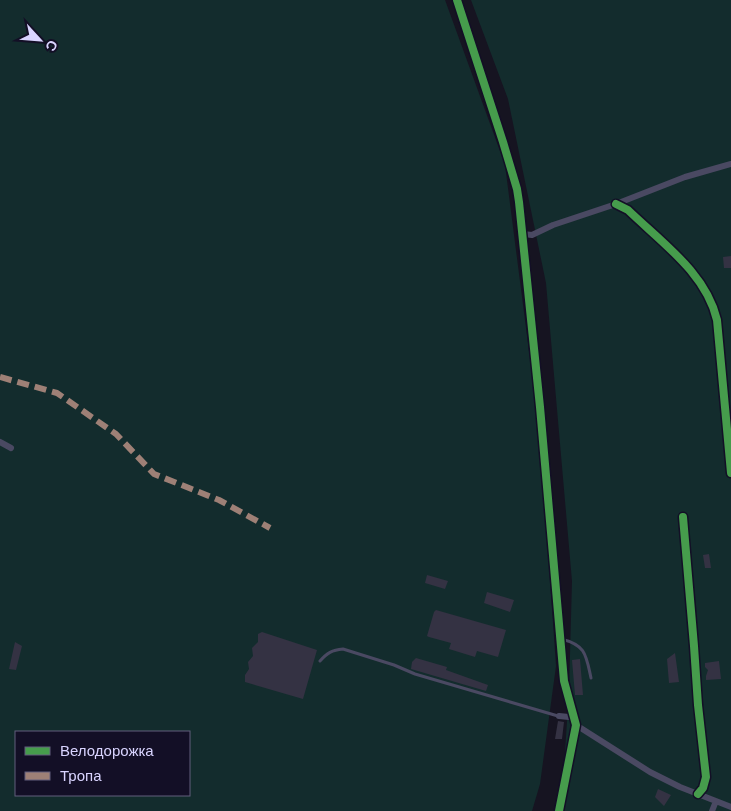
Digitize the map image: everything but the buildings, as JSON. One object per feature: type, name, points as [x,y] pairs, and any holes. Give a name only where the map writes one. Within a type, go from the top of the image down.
[{"type":"street","points":[[457,0],[517,189],[523,234],[564,681],[576,725],[559,811]]},
{"type":"street","points":[[523,234],[532,235],[553,225],[616,204],[684,177],[731,164]]},
{"type":"street","points":[[616,204],[628,210],[689,269],[714,308],[731,473]]},
{"type":"street","points":[[0,442],[11,448]]},
{"type":"street","points":[[683,517],[698,706],[706,777],[703,788],[698,794]]},
{"type":"street","points":[[559,716],[569,717],[574,715]]},
{"type":"street","points":[[576,725],[650,772],[731,807]]},
{"type":"street","points":[[712,811],[716,801]]},
{"type":"lane","points":[[560,639],[576,644],[582,649],[591,678]]},
{"type":"lane","points":[[320,661],[326,654],[334,650],[343,649],[394,665],[414,674],[514,705],[559,716]]},
{"type":"green space","points":[[0,0],[445,0],[505,165],[535,398],[556,666],[540,784],[532,811],[0,811]]},
{"type":"green space","points":[[471,0],[731,0],[731,811],[561,811],[569,692],[572,581],[546,283],[508,99]]},
{"type":"marked path","points":[[0,377],[57,393],[116,434],[154,474],[219,500],[270,528]]},
{"type":"cycle path","points":[[457,0],[503,142],[519,202],[540,407],[564,681],[576,725],[559,811]]},
{"type":"cycle path","points":[[616,204],[628,210],[681,259],[703,287],[711,303],[717,320],[731,473]]},
{"type":"cycle path","points":[[683,517],[698,705],[706,777],[703,788],[698,794]]}]
